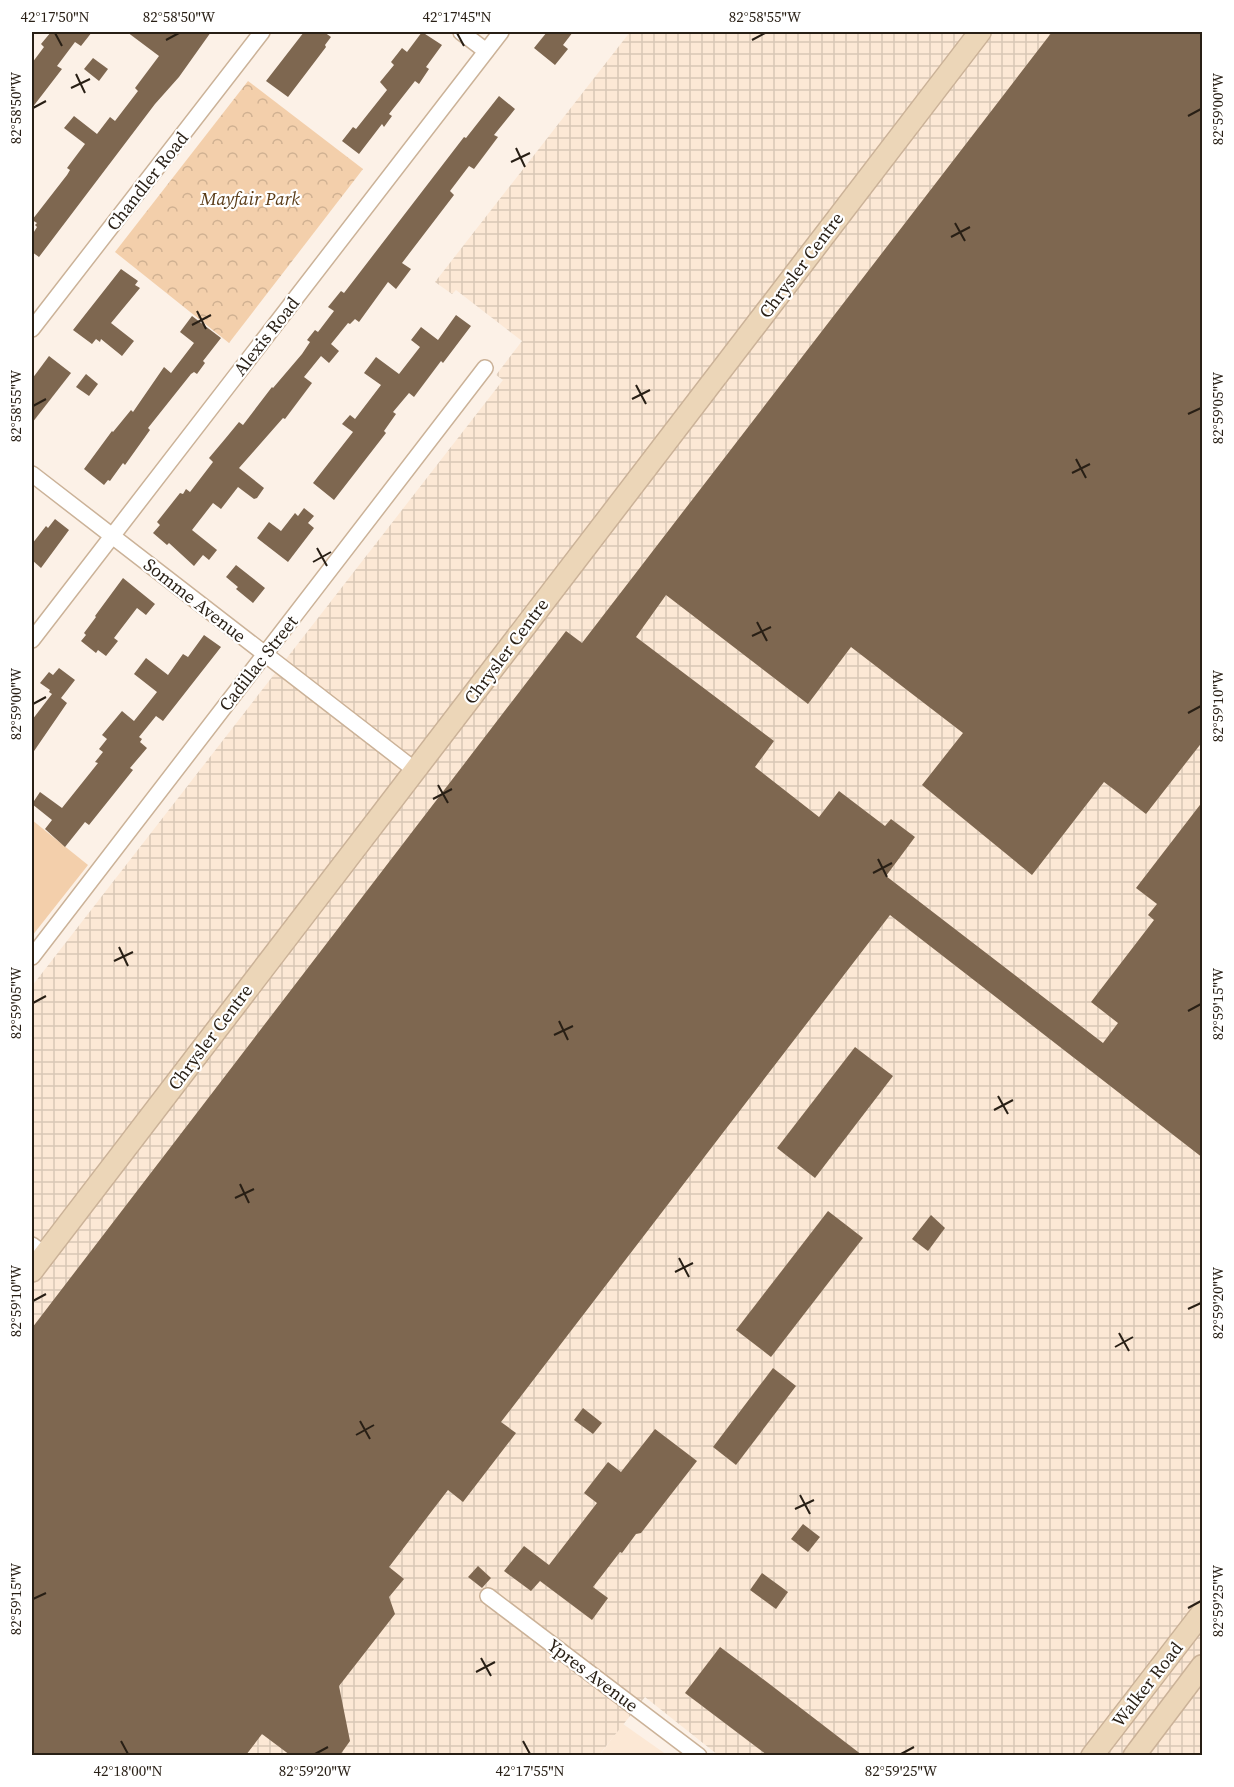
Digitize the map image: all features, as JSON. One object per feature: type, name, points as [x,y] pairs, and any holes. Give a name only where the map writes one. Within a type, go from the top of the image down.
[{"type":"street","name":"Chandler Road","points":[[32,329],[262,32]]},
{"type":"street","points":[[461,32],[486,51]]},
{"type":"street","name":"Alexis Road","points":[[32,640],[501,32]]},
{"type":"street","name":"Chrysler Centre","points":[[36,1257],[415,770],[980,32]]},
{"type":"street","name":"Cadillac Street","points":[[32,957],[485,369]]},
{"type":"street","name":"Somme Avenue","points":[[32,474],[415,770]]},
{"type":"street","name":"Ypres Avenue","points":[[488,1596],[699,1755]]},
{"type":"street","name":"Walker Road","points":[[1092,1755],[1203,1612]]},
{"type":"street","name":"Walker Road","points":[[1134,1755],[1203,1666]]},
{"type":"shaded area","points":[[630,32],[1202,32],[1202,1755],[718,1755],[645,1697],[599,1755],[32,1755],[32,986],[503,380],[496,375],[522,341],[456,290],[452,294],[435,282]]},
{"type":"shaded area","points":[[623,1724],[667,1755],[599,1756]]},
{"type":"green space","name":"Mayfair Park","points":[[248,81],[363,169],[229,343],[115,252]]},
{"type":"green space","points":[[32,820],[88,865],[32,936]]},
{"type":"building","points":[[51,32],[92,32],[81,46],[75,42],[57,66],[62,69],[32,108],[32,63],[44,47],[41,44]]},
{"type":"building","points":[[127,32],[211,32],[179,77],[155,104],[39,257],[32,252],[32,235],[37,223],[32,220],[67,175],[70,170],[67,168],[85,144],[64,128],[74,116],[97,134],[110,117],[115,121],[138,91],[135,88],[159,56]]},
{"type":"building","points":[[304,32],[324,32],[331,37],[288,97],[266,81]]},
{"type":"building","points":[[422,32],[442,45],[426,67],[429,69],[419,84],[415,81],[389,114],[392,116],[384,127],[382,124],[359,154],[342,141],[353,127],[356,129],[387,90],[380,82],[394,65],[391,62],[402,48],[407,52]]},
{"type":"building","points":[[547,32],[573,32],[563,45],[568,49],[555,65],[534,48]]},
{"type":"building","points":[[1052,32],[1203,32],[1203,741],[1146,814],[1104,782],[1032,875],[922,785],[963,733],[851,647],[808,704],[666,595],[636,637],[774,741],[755,767],[819,817],[839,791],[885,826],[891,819],[915,837],[886,876],[1103,1043],[1118,1023],[1091,1002],[1154,920],[1148,915],[1157,904],[1136,888],[1203,801],[1203,1158],[890,915],[501,1422],[516,1433],[463,1502],[448,1490],[389,1567],[404,1579],[389,1597],[395,1614],[339,1686],[350,1741],[340,1755],[290,1755],[262,1734],[246,1755],[32,1755],[32,1328],[566,631],[582,643]]},
{"type":"building","points":[[93,58],[108,69],[99,81],[84,69]]},
{"type":"building","points":[[499,96],[515,109],[494,135],[498,137],[474,169],[469,166],[450,191],[454,195],[402,263],[411,269],[396,289],[388,282],[359,322],[355,319],[350,324],[348,323],[331,344],[339,351],[329,363],[321,356],[304,377],[312,383],[285,419],[283,418],[239,468],[264,488],[257,498],[254,499],[238,487],[221,509],[213,503],[192,530],[217,550],[209,560],[203,555],[194,566],[169,543],[167,545],[153,533],[160,525],[157,522],[180,493],[183,494],[186,489],[190,492],[213,462],[209,458],[239,422],[243,425],[272,387],[302,354],[310,342],[307,340],[315,330],[318,332],[334,311],[328,307],[341,291],[344,293],[464,137],[466,138]]},
{"type":"building","points":[[121,269],[138,281],[135,285],[140,288],[111,323],[134,341],[122,356],[101,339],[100,342],[96,339],[92,344],[73,330]]},
{"type":"building","points":[[456,315],[471,326],[414,397],[409,393],[393,412],[396,414],[384,431],[386,433],[334,500],[313,483],[353,432],[342,424],[350,415],[355,419],[381,385],[364,373],[376,357],[399,374],[420,347],[411,340],[421,327],[438,340]]},
{"type":"building","points":[[192,316],[221,338],[203,361],[205,363],[197,374],[194,372],[191,374],[148,428],[150,430],[125,465],[123,463],[110,481],[108,480],[104,485],[84,469],[112,431],[131,410],[133,412],[164,367],[171,373],[194,343],[180,332]]},
{"type":"building","points":[[49,356],[71,373],[32,423],[32,379]]},
{"type":"building","points":[[86,374],[98,384],[89,396],[76,387]]},
{"type":"building","points":[[304,508],[314,516],[308,523],[314,528],[288,562],[257,538],[269,522],[281,531],[295,513],[298,516]]},
{"type":"building","points":[[55,519],[69,530],[41,568],[32,560],[32,544],[46,526],[48,528]]},
{"type":"building","points":[[236,565],[265,588],[253,603],[226,577]]},
{"type":"building","points":[[123,578],[155,604],[146,615],[137,608],[114,638],[118,641],[106,656],[98,650],[96,653],[81,641],[95,616]]},
{"type":"building","points":[[204,635],[221,647],[163,721],[156,716],[139,737],[142,739],[140,742],[147,748],[130,768],[133,770],[89,825],[85,822],[65,847],[45,829],[52,820],[32,804],[40,792],[62,808],[98,763],[95,762],[103,752],[99,749],[107,739],[102,735],[122,711],[134,721],[157,692],[134,674],[146,658],[168,675],[183,654],[188,657]]},
{"type":"building","points":[[59,668],[75,680],[61,698],[67,703],[32,754],[32,720],[52,694],[40,683],[49,672],[53,675]]},
{"type":"building","points":[[855,1047],[893,1076],[815,1178],[777,1148]]},
{"type":"building","points":[[828,1211],[863,1238],[771,1357],[736,1330]]},
{"type":"building","points":[[931,1215],[945,1228],[928,1251],[912,1239]]},
{"type":"building","points":[[773,1368],[796,1386],[736,1465],[713,1447]]},
{"type":"building","points":[[583,1408],[602,1423],[593,1434],[574,1420]]},
{"type":"building","points":[[655,1429],[697,1461],[641,1533],[636,1534],[622,1553],[620,1552],[593,1587],[608,1598],[592,1620],[540,1581],[531,1591],[504,1571],[524,1546],[549,1565],[597,1503],[584,1493],[608,1462],[621,1472]]},
{"type":"building","points":[[803,1524],[820,1537],[808,1552],[791,1539]]},
{"type":"building","points":[[478,1566],[491,1578],[482,1588],[468,1577]]},
{"type":"building","points":[[762,1573],[788,1592],[776,1609],[750,1590]]},
{"type":"building","points":[[720,1647],[862,1755],[767,1755],[685,1693]]}]
